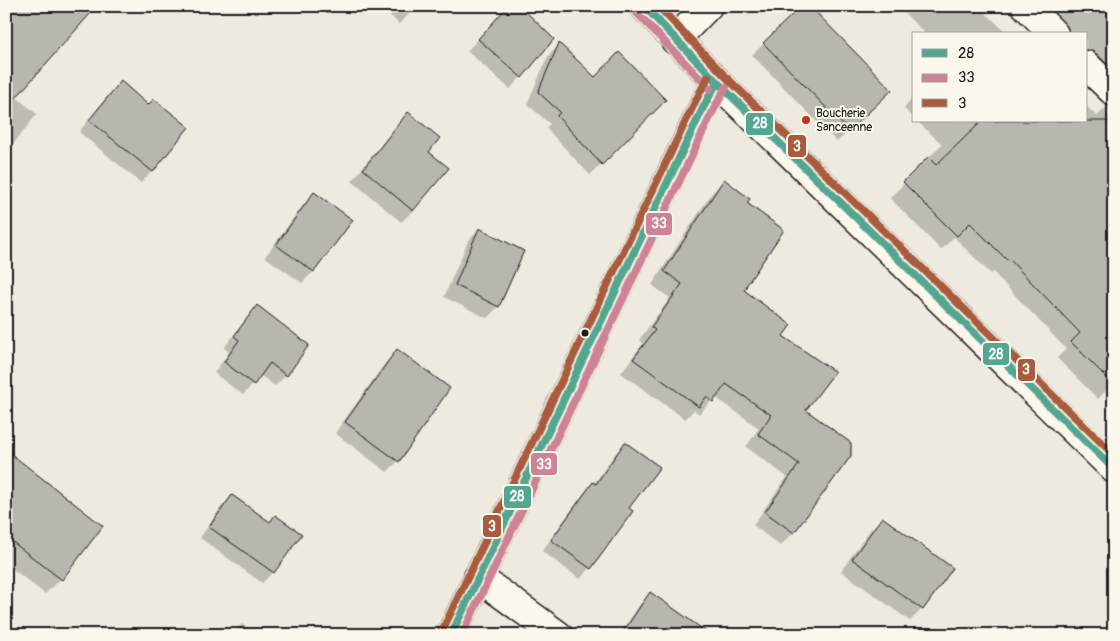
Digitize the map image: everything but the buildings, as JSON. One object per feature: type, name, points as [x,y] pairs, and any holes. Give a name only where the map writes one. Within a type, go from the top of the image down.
[{"type":"street","points":[[644,6],[717,82],[1114,469]]},
{"type":"street","points":[[675,40],[708,6]]},
{"type":"street","points":[[1026,6],[1052,32]]},
{"type":"street","points":[[1088,67],[1114,92]]},
{"type":"street","points":[[451,635],[717,82]]},
{"type":"street","points":[[478,578],[558,635]]},
{"type":"transit line","name":"28","points":[[644,6],[717,82],[1114,469]]},
{"type":"transit line","name":"3","points":[[658,6],[724,75],[1114,455]]},
{"type":"transit line","name":"33","points":[[637,13],[710,89]]},
{"type":"transit line","name":"3","points":[[442,631],[708,77]]},
{"type":"transit line","name":"28","points":[[451,635],[717,82]]},
{"type":"transit line","name":"33","points":[[462,635],[726,87]]},
{"type":"place","name":"Boucherie Sanceenne","points":[[806,120]]}]
